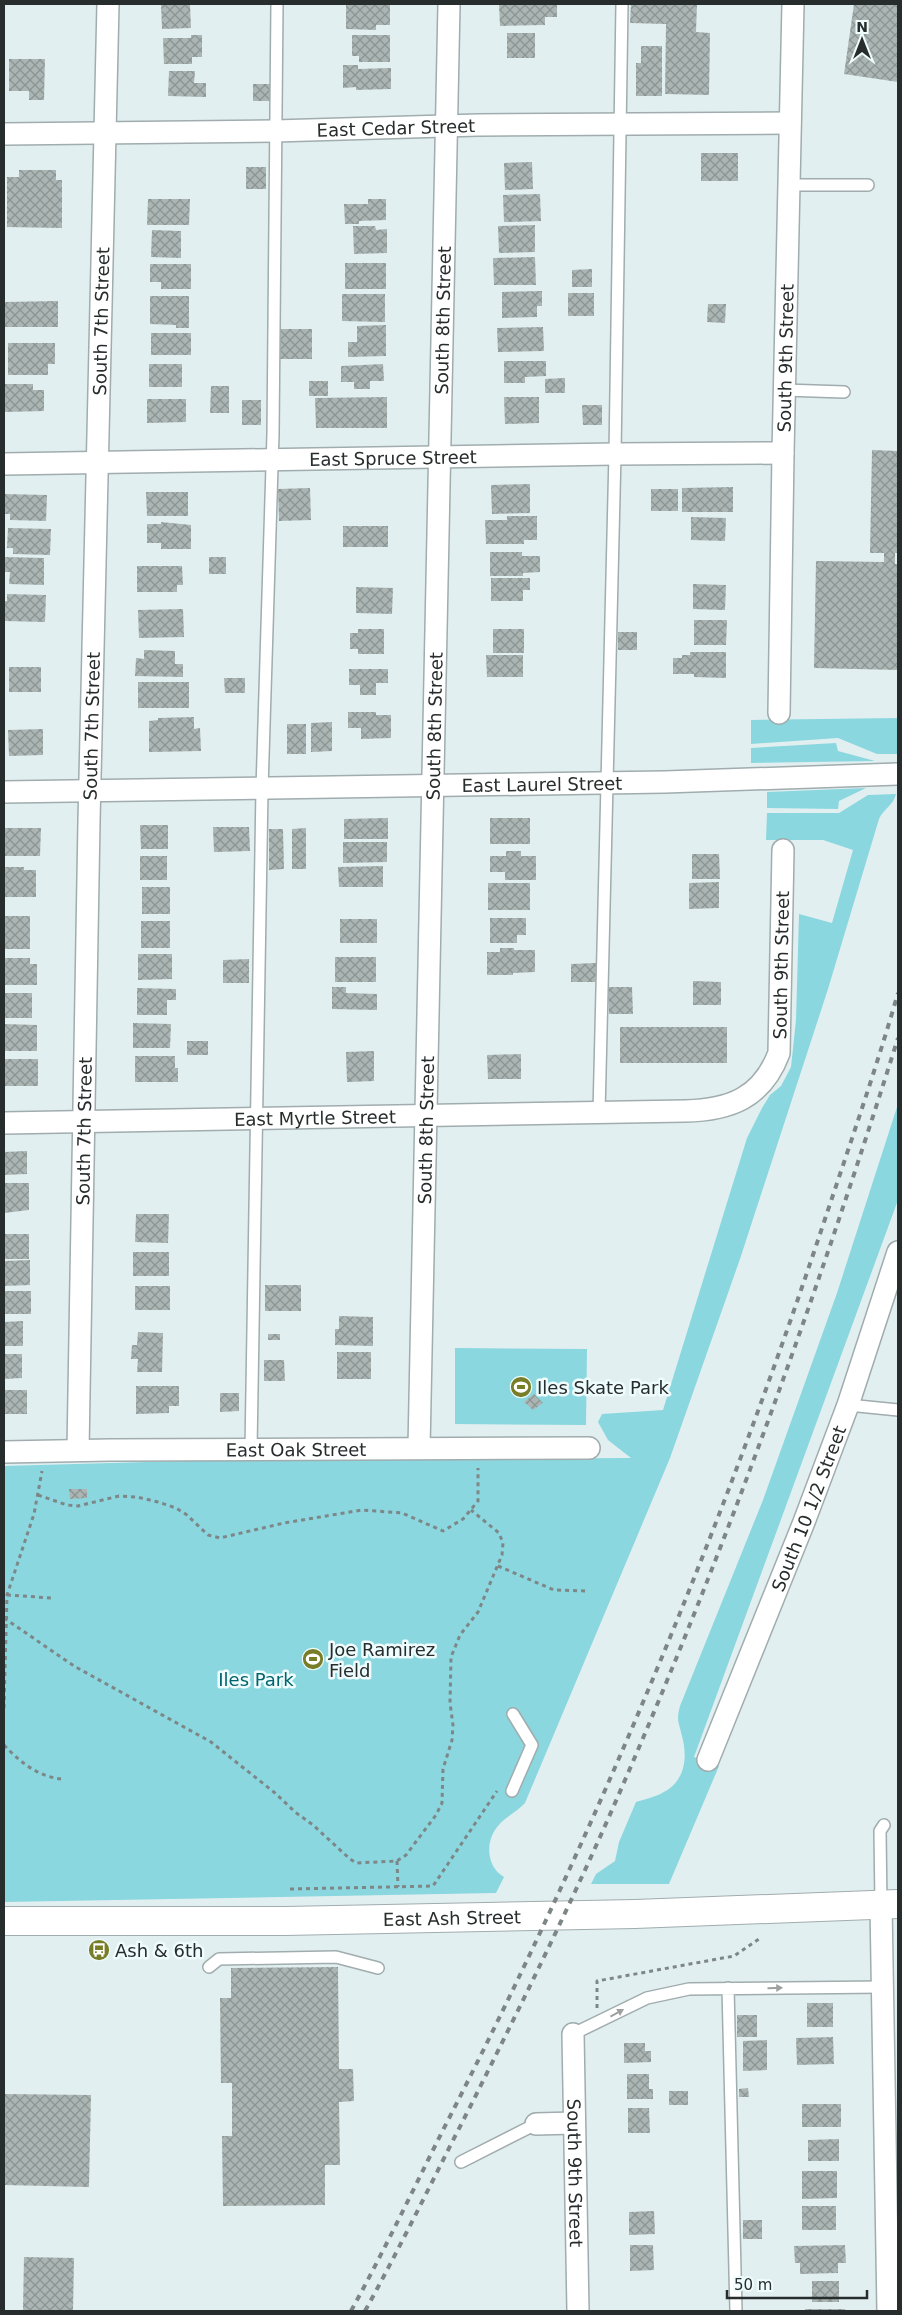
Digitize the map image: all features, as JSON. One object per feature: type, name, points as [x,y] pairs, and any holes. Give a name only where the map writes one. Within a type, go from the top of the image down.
[{"type":"street","name":"South 7th Street","points":[[78,1450],[90,791],[108,4]]},
{"type":"street","name":"South 8th Street","points":[[419,1448],[449,4]]},
{"type":"street","name":"South 9th Street","points":[[779,713],[793,4]]},
{"type":"street","name":"East Cedar Street","points":[[4,134],[275,131],[620,123],[790,123]]},
{"type":"street","name":"East Spruce Street","points":[[4,464],[783,453]]},
{"type":"street","name":"East Laurel Street","points":[[4,792],[607,783],[898,774]]},
{"type":"street","name":"South 9th Street","points":[[767,1078],[779,1053],[783,850]]},
{"type":"street","name":"East Myrtle Street","points":[[4,1123],[703,1111],[722,1108],[751,1094],[767,1078]]},
{"type":"street","name":"South 10 1/2 Street","points":[[708,1760],[804,1522],[848,1405],[898,1252]]},
{"type":"street","name":"East Oak Street","points":[[4,1452],[589,1448]]},
{"type":"street","name":"East Ash Street","points":[[4,1921],[285,1921],[635,1914],[890,1904]]},
{"type":"street","points":[[888,2311],[883,1987],[890,1904]]},
{"type":"street","name":"South 9th Street","points":[[573,2034],[578,2311]]},
{"type":"street","points":[[536,2124],[574,2123]]},
{"type":"lane","points":[[251,1449],[262,789],[272,459],[277,4]]},
{"type":"lane","points":[[599,1113],[616,454],[622,4]]},
{"type":"lane","points":[[789,185],[868,185]]},
{"type":"lane","points":[[784,390],[844,392]]},
{"type":"lane","points":[[848,1405],[898,1410]]},
{"type":"lane","points":[[508,1787],[532,1745],[513,1714]]},
{"type":"lane","points":[[884,1824],[880,1831],[890,1904]]},
{"type":"lane","points":[[209,1967],[219,1959],[336,1957],[378,1968]]},
{"type":"lane","points":[[573,2034],[597,2024],[630,2005],[664,1993],[689,1989],[883,1987]]},
{"type":"lane","points":[[728,1988],[736,2311]]},
{"type":"lane","points":[[461,2162],[536,2124]]},
{"type":"path","points":[[4,1708],[5,1619],[8,1595],[38,1495],[43,1466]]},
{"type":"path","points":[[38,1495],[67,1505],[78,1506],[119,1496],[151,1500],[176,1508],[187,1515],[208,1536],[220,1538],[284,1523],[362,1510],[402,1512],[444,1531],[454,1526],[478,1501],[478,1466]]},
{"type":"path","points":[[5,1619],[74,1666],[211,1742],[275,1793],[295,1812],[313,1824],[356,1863],[397,1861],[406,1855],[436,1815],[442,1803],[443,1769],[452,1740],[453,1725],[450,1703],[451,1657],[460,1634],[478,1612],[498,1566],[503,1543],[499,1533],[471,1510]]},
{"type":"path","points":[[498,1566],[554,1590],[589,1591]]},
{"type":"path","points":[[8,1595],[52,1598]]},
{"type":"path","points":[[4,1745],[17,1759],[33,1770],[48,1777],[61,1779]]},
{"type":"path","points":[[290,1888],[433,1886],[508,1787]]},
{"type":"path","points":[[397,1861],[398,1887]]},
{"type":"path","points":[[597,2024],[597,1981],[734,1956],[759,1938]]},
{"type":"green space","points":[[898,718],[898,754],[877,754],[838,738],[751,744],[751,720]]},
{"type":"green space","points":[[836,743],[838,751],[875,761],[751,763],[751,748]]},
{"type":"green space","points":[[866,788],[839,801],[838,809],[767,808],[767,792]]},
{"type":"green space","name":"Iles Park","points":[[896,794],[879,819],[828,989],[740,1259],[670,1458],[525,1803],[501,1823],[491,1839],[489,1853],[491,1860],[498,1873],[504,1877],[496,1893],[4,1902],[4,1466],[183,1461],[631,1458],[608,1440],[598,1422],[602,1414],[663,1410],[747,1138],[770,1095],[781,1086],[791,1067],[796,1020],[799,914],[832,923],[853,850],[823,840],[766,840],[767,813],[839,813],[868,795]]},
{"type":"green space","points":[[898,1104],[898,1200],[694,1757],[719,1766],[669,1884],[591,1884],[596,1874],[615,1861],[619,1842],[636,1802],[653,1797],[670,1788],[676,1783],[683,1769],[685,1753],[678,1721],[680,1706],[763,1500],[837,1293]]},
{"type":"green space","name":"Iles Skate Park","points":[[455,1348],[587,1349],[586,1425],[455,1424]]},
{"type":"building","points":[[161,4],[190,4],[191,28],[162,29]]},
{"type":"building","points":[[346,4],[390,4],[390,25],[376,25],[376,30],[346,29]]},
{"type":"building","points":[[499,4],[557,4],[557,17],[545,17],[545,25],[500,26]]},
{"type":"building","points":[[631,4],[697,4],[696,32],[710,33],[709,95],[665,94],[666,24],[630,23]]},
{"type":"building","points":[[854,4],[898,4],[898,82],[844,74]]},
{"type":"building","points":[[507,33],[535,33],[535,58],[507,58]]},
{"type":"building","points":[[191,35],[202,35],[202,57],[192,57],[192,64],[164,64],[163,38],[191,38]]},
{"type":"building","points":[[352,35],[390,35],[390,62],[359,62],[359,56],[352,56]]},
{"type":"building","points":[[641,46],[662,46],[662,96],[636,96],[636,63],[641,63]]},
{"type":"building","points":[[9,59],[45,59],[44,100],[29,100],[29,91],[9,91]]},
{"type":"building","points":[[343,65],[358,65],[358,69],[391,68],[391,89],[356,90],[356,87],[343,88]]},
{"type":"building","points":[[169,71],[195,71],[194,83],[206,83],[206,97],[168,96]]},
{"type":"building","points":[[253,84],[270,84],[271,101],[253,101]]},
{"type":"building","points":[[701,153],[738,153],[738,181],[701,181]]},
{"type":"building","points":[[532,162],[533,189],[505,190],[504,163]]},
{"type":"building","points":[[246,167],[266,167],[266,189],[246,189]]},
{"type":"building","points":[[19,170],[56,170],[56,180],[62,180],[62,228],[7,227],[7,177],[19,177]]},
{"type":"building","points":[[540,194],[541,221],[504,222],[503,195]]},
{"type":"building","points":[[148,199],[190,199],[189,225],[147,225]]},
{"type":"building","points":[[368,199],[386,199],[386,220],[359,221],[359,224],[345,224],[344,204],[368,204]]},
{"type":"building","points":[[535,225],[535,252],[499,253],[498,226]]},
{"type":"building","points":[[353,226],[375,226],[376,230],[387,229],[387,253],[354,254]]},
{"type":"building","points":[[152,230],[181,231],[181,258],[151,257]]},
{"type":"building","points":[[535,257],[536,285],[494,285],[493,258]]},
{"type":"building","points":[[345,263],[386,263],[386,289],[345,289]]},
{"type":"building","points":[[150,264],[191,264],[191,289],[161,289],[161,282],[150,282]]},
{"type":"building","points":[[592,269],[592,287],[572,287],[572,270]]},
{"type":"building","points":[[542,291],[542,306],[537,306],[537,317],[502,318],[502,292]]},
{"type":"building","points":[[568,293],[594,293],[594,316],[568,316]]},
{"type":"building","points":[[342,294],[385,294],[385,322],[342,321]]},
{"type":"building","points":[[150,296],[189,296],[189,328],[176,328],[176,325],[150,324]]},
{"type":"building","points":[[58,301],[58,327],[4,327],[4,302]]},
{"type":"building","points":[[708,304],[726,304],[725,323],[707,322]]},
{"type":"building","points":[[386,325],[386,356],[348,357],[348,342],[357,342],[357,326]]},
{"type":"building","points":[[543,327],[544,351],[498,352],[497,328]]},
{"type":"building","points":[[278,329],[312,329],[312,359],[278,359]]},
{"type":"building","points":[[151,333],[191,333],[191,355],[151,355]]},
{"type":"building","points":[[8,343],[55,343],[55,364],[48,364],[48,375],[8,375]]},
{"type":"building","points":[[504,361],[546,361],[546,376],[525,377],[525,383],[504,383]]},
{"type":"building","points":[[149,364],[182,364],[182,387],[149,387]]},
{"type":"building","points":[[383,364],[384,381],[370,381],[370,389],[354,389],[354,382],[341,382],[341,366]]},
{"type":"building","points":[[565,378],[565,393],[545,393],[545,379]]},
{"type":"building","points":[[309,381],[328,381],[328,396],[309,396]]},
{"type":"building","points":[[4,384],[33,384],[33,390],[44,390],[44,411],[4,412]]},
{"type":"building","points":[[211,386],[229,386],[229,413],[210,413]]},
{"type":"building","points":[[387,397],[387,428],[316,428],[315,398]]},
{"type":"building","points":[[504,397],[539,397],[539,423],[505,424]]},
{"type":"building","points":[[147,399],[186,399],[186,422],[147,423]]},
{"type":"building","points":[[242,400],[261,400],[261,425],[242,425]]},
{"type":"building","points":[[582,405],[602,405],[602,425],[583,425]]},
{"type":"building","points":[[872,450],[898,451],[898,553],[895,553],[895,564],[898,564],[898,670],[814,668],[816,561],[884,562],[884,553],[870,553]]},
{"type":"building","points":[[530,484],[530,513],[492,514],[491,485]]},
{"type":"building","points":[[733,487],[733,512],[682,512],[682,488]]},
{"type":"building","points":[[310,488],[311,520],[279,521],[278,489]]},
{"type":"building","points":[[651,489],[678,489],[678,511],[651,511]]},
{"type":"building","points":[[146,492],[188,492],[188,516],[147,516]]},
{"type":"building","points":[[4,494],[47,495],[46,521],[10,520],[10,514],[4,514]]},
{"type":"building","points":[[507,516],[537,516],[537,540],[524,540],[524,544],[486,544],[485,520],[507,520]]},
{"type":"building","points":[[691,517],[726,518],[725,541],[691,540]]},
{"type":"building","points":[[161,522],[191,525],[191,549],[161,549],[161,543],[147,543],[147,524],[161,524]]},
{"type":"building","points":[[343,526],[388,526],[388,547],[343,547]]},
{"type":"building","points":[[8,528],[51,529],[50,555],[13,554],[13,548],[7,548]]},
{"type":"building","points":[[490,552],[522,552],[522,556],[540,556],[540,572],[523,573],[523,576],[490,576]]},
{"type":"building","points":[[4,557],[44,558],[44,585],[9,584],[10,572],[4,572]]},
{"type":"building","points":[[209,557],[226,557],[226,574],[209,574]]},
{"type":"building","points":[[137,566],[182,566],[183,585],[177,585],[177,592],[137,592]]},
{"type":"building","points":[[491,578],[530,578],[530,590],[523,590],[523,601],[491,601]]},
{"type":"building","points":[[693,584],[726,585],[725,610],[693,609]]},
{"type":"building","points":[[356,587],[393,588],[392,614],[356,613]]},
{"type":"building","points":[[7,594],[46,595],[45,622],[4,621],[4,601],[7,601]]},
{"type":"building","points":[[183,609],[184,637],[139,638],[138,610]]},
{"type":"building","points":[[694,620],[727,620],[726,645],[694,645]]},
{"type":"building","points":[[358,629],[384,629],[384,654],[358,654],[358,649],[350,649],[350,633],[358,633]]},
{"type":"building","points":[[493,629],[524,629],[524,653],[493,653]]},
{"type":"building","points":[[618,632],[637,632],[637,650],[618,650]]},
{"type":"building","points":[[144,650],[175,651],[175,664],[183,664],[183,677],[135,676],[136,658],[144,659]]},
{"type":"building","points":[[690,652],[726,652],[726,678],[694,677],[694,674],[673,674],[673,658],[682,658],[682,655],[690,655]]},
{"type":"building","points":[[486,655],[523,655],[523,677],[487,677]]},
{"type":"building","points":[[9,667],[41,667],[41,692],[9,692]]},
{"type":"building","points":[[349,669],[388,669],[388,683],[376,683],[376,695],[360,695],[360,685],[349,685]]},
{"type":"building","points":[[224,678],[245,678],[245,693],[225,693]]},
{"type":"building","points":[[138,682],[189,682],[189,708],[138,708]]},
{"type":"building","points":[[348,712],[376,712],[376,715],[391,715],[391,738],[361,739],[361,728],[348,728]]},
{"type":"building","points":[[194,717],[194,729],[200,728],[201,751],[149,752],[149,721],[158,720],[158,718]]},
{"type":"building","points":[[332,722],[332,751],[311,752],[311,723]]},
{"type":"building","points":[[287,724],[306,724],[306,754],[287,754]]},
{"type":"building","points":[[43,729],[43,755],[9,756],[8,730]]},
{"type":"building","points":[[388,818],[388,839],[344,839],[344,819]]},
{"type":"building","points":[[490,818],[530,818],[530,844],[490,844]]},
{"type":"building","points":[[140,825],[168,825],[168,849],[141,849]]},
{"type":"building","points":[[213,827],[249,827],[250,851],[214,852]]},
{"type":"building","points":[[4,828],[41,828],[40,856],[4,856]]},
{"type":"building","points":[[306,828],[306,869],[292,869],[292,829]]},
{"type":"building","points":[[269,829],[283,829],[284,869],[269,870]]},
{"type":"building","points":[[343,842],[387,842],[387,862],[343,863]]},
{"type":"building","points":[[506,851],[521,851],[521,856],[536,856],[536,880],[505,880],[505,872],[490,872],[490,856],[506,856]]},
{"type":"building","points":[[692,854],[719,854],[720,879],[692,879]]},
{"type":"building","points":[[140,856],[167,856],[167,880],[140,880]]},
{"type":"building","points":[[383,866],[383,887],[339,887],[338,867]]},
{"type":"building","points":[[4,867],[24,867],[24,870],[36,870],[36,897],[4,897]]},
{"type":"building","points":[[719,882],[719,908],[689,909],[689,883]]},
{"type":"building","points":[[488,883],[530,883],[530,910],[488,910]]},
{"type":"building","points":[[142,887],[170,887],[170,914],[142,914]]},
{"type":"building","points":[[4,916],[30,916],[30,949],[4,949]]},
{"type":"building","points":[[490,918],[526,918],[526,935],[517,935],[517,943],[490,943]]},
{"type":"building","points":[[340,919],[377,919],[377,943],[340,943]]},
{"type":"building","points":[[141,921],[170,921],[170,948],[141,948]]},
{"type":"building","points":[[500,948],[535,950],[535,972],[513,973],[513,975],[487,975],[487,952],[500,952]]},
{"type":"building","points":[[138,954],[172,954],[172,979],[138,980]]},
{"type":"building","points":[[335,957],[376,957],[376,982],[335,982]]},
{"type":"building","points":[[4,958],[30,958],[30,964],[37,964],[37,985],[4,985]]},
{"type":"building","points":[[249,959],[249,983],[223,983],[223,960]]},
{"type":"building","points":[[596,963],[596,982],[571,982],[571,964]]},
{"type":"building","points":[[693,981],[721,982],[721,1005],[693,1005]]},
{"type":"building","points":[[332,987],[346,987],[346,993],[377,994],[377,1010],[332,1009]]},
{"type":"building","points":[[608,987],[632,987],[633,1014],[609,1014]]},
{"type":"building","points":[[137,988],[176,989],[176,1000],[167,1000],[167,1015],[137,1015]]},
{"type":"building","points":[[4,993],[32,993],[32,1018],[4,1018]]},
{"type":"building","points":[[133,1023],[171,1024],[170,1048],[133,1048]]},
{"type":"building","points":[[4,1024],[37,1025],[37,1051],[4,1051]]},
{"type":"building","points":[[620,1027],[727,1027],[727,1063],[620,1063]]},
{"type":"building","points":[[187,1041],[208,1041],[208,1055],[187,1055]]},
{"type":"building","points":[[374,1051],[374,1081],[347,1082],[346,1052]]},
{"type":"building","points":[[521,1054],[521,1079],[488,1079],[487,1055]]},
{"type":"building","points":[[135,1056],[175,1056],[175,1068],[178,1068],[178,1082],[135,1082]]},
{"type":"building","points":[[4,1059],[38,1059],[38,1086],[4,1086]]},
{"type":"building","points":[[27,1151],[27,1174],[4,1175],[4,1152]]},
{"type":"building","points":[[4,1183],[29,1183],[29,1210],[4,1213]]},
{"type":"building","points":[[136,1214],[169,1214],[168,1243],[135,1242]]},
{"type":"building","points":[[4,1234],[29,1234],[29,1259],[4,1259]]},
{"type":"building","points":[[133,1252],[169,1252],[169,1276],[133,1276]]},
{"type":"building","points":[[30,1260],[30,1285],[4,1286],[4,1261]]},
{"type":"building","points":[[265,1285],[301,1285],[301,1311],[265,1311]]},
{"type":"building","points":[[135,1286],[170,1286],[170,1310],[135,1310]]},
{"type":"building","points":[[4,1291],[31,1291],[31,1314],[4,1314]]},
{"type":"building","points":[[339,1316],[373,1317],[373,1346],[335,1345],[335,1329],[339,1329]]},
{"type":"building","points":[[23,1321],[23,1346],[4,1346],[4,1322]]},
{"type":"building","points":[[138,1332],[163,1333],[162,1372],[137,1372],[138,1359],[131,1359],[132,1345],[137,1345]]},
{"type":"building","points":[[268,1334],[280,1334],[280,1340],[268,1340]]},
{"type":"building","points":[[337,1352],[371,1352],[371,1379],[337,1379]]},
{"type":"building","points":[[4,1354],[22,1354],[22,1378],[4,1379]]},
{"type":"building","points":[[264,1360],[284,1360],[285,1381],[264,1381]]},
{"type":"building","points":[[136,1386],[179,1386],[179,1406],[169,1406],[169,1413],[136,1414]]},
{"type":"building","points":[[4,1390],[27,1390],[27,1414],[4,1414]]},
{"type":"building","points":[[220,1393],[239,1393],[239,1411],[220,1412]]},
{"type":"building","points":[[534,1394],[543,1403],[533,1410],[524,1402]]},
{"type":"building","points":[[69,1489],[87,1489],[87,1498],[70,1499]]},
{"type":"building","points":[[338,1967],[339,2069],[353,2069],[354,2101],[339,2102],[340,2165],[325,2165],[325,2205],[223,2206],[222,2136],[232,2136],[232,2083],[221,2083],[220,1998],[231,1998],[231,1968]]},
{"type":"building","points":[[807,2003],[833,2003],[833,2027],[807,2027]]},
{"type":"building","points":[[737,2015],[757,2015],[757,2037],[737,2037]]},
{"type":"building","points":[[833,2037],[834,2064],[797,2065],[796,2038]]},
{"type":"building","points":[[767,2040],[767,2070],[743,2071],[743,2041]]},
{"type":"building","points":[[624,2043],[645,2043],[645,2051],[651,2051],[651,2062],[624,2063]]},
{"type":"building","points":[[627,2074],[649,2074],[649,2089],[653,2089],[653,2099],[627,2099]]},
{"type":"building","points":[[748,2088],[749,2097],[739,2097],[739,2089]]},
{"type":"building","points":[[669,2091],[688,2091],[688,2105],[669,2105]]},
{"type":"building","points":[[4,2094],[91,2095],[89,2187],[4,2185]]},
{"type":"building","points":[[802,2104],[841,2104],[841,2127],[802,2127]]},
{"type":"building","points":[[628,2108],[649,2108],[650,2133],[628,2133]]},
{"type":"building","points":[[839,2139],[839,2161],[808,2161],[808,2140]]},
{"type":"building","points":[[802,2171],[837,2171],[837,2198],[802,2199]]},
{"type":"building","points":[[802,2206],[836,2206],[836,2230],[802,2230]]},
{"type":"building","points":[[654,2211],[655,2234],[629,2235],[629,2212]]},
{"type":"building","points":[[743,2220],[762,2220],[762,2239],[743,2239]]},
{"type":"building","points":[[630,2245],[653,2245],[654,2270],[630,2271]]},
{"type":"building","points":[[845,2245],[846,2263],[838,2263],[838,2273],[800,2274],[800,2263],[795,2263],[794,2246]]},
{"type":"building","points":[[24,2257],[74,2258],[73,2311],[23,2311]]},
{"type":"building","points":[[812,2281],[839,2281],[839,2302],[812,2302]]},
{"type":"building","points":[[805,2309],[845,2309],[846,2311],[805,2311]]},
{"type":"railway","points":[[351,2311],[498,2021],[602,1797],[651,1683],[743,1453],[785,1336],[863,1106],[898,993]]},
{"type":"railway","points":[[365,2311],[470,2107],[548,1948],[604,1828],[661,1695],[699,1603],[770,1416],[836,1228],[898,1038]]},
{"type":"place","name":"Iles Skate Park","points":[[521,1387]]},
{"type":"place","name":"Joe Ramirez Field","points":[[313,1659]]},
{"type":"place","name":"Ash & 6th","points":[[99,1950]]}]
